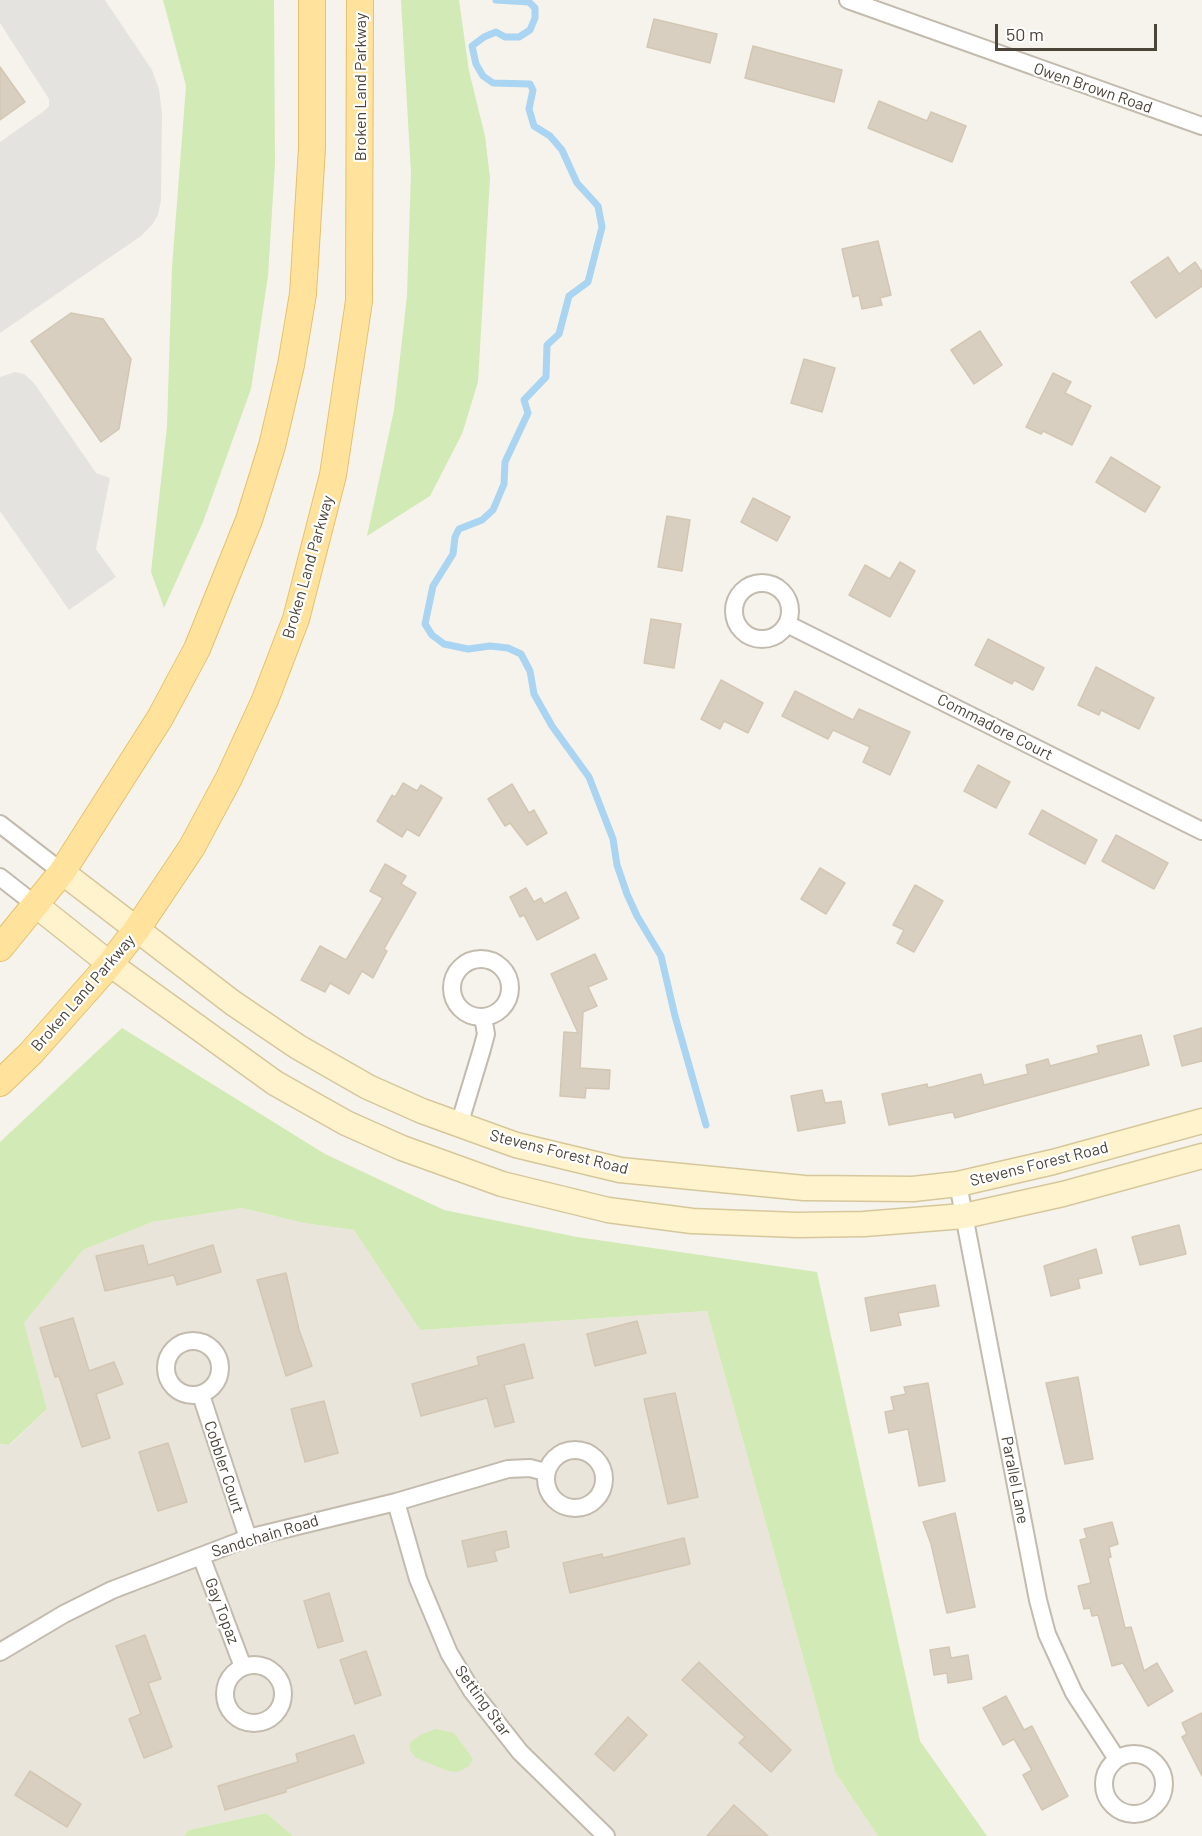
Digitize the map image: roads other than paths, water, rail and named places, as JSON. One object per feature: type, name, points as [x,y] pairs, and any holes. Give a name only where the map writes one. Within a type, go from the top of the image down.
[{"type":"main road","points":[[0,948],[62,872],[160,718],[197,649],[249,520],[272,446],[291,365],[303,294],[312,148],[312,0]]},
{"type":"main road","name":"Broken Land Parkway","points":[[0,1083],[31,1053],[110,964],[137,929],[192,847],[265,700],[296,619],[315,551],[335,463],[359,301],[360,0]]},
{"type":"street","name":"Owen Brown Road","points":[[848,0],[1202,126]]},
{"type":"street","name":"Commadore Court","points":[[788,624],[1202,831]]},
{"type":"street","name":"Stevens Forest Road","points":[[0,824],[233,1003],[298,1047],[368,1087],[459,1125],[516,1145],[620,1170],[804,1188],[913,1189],[958,1184],[1053,1162],[1202,1121]]},
{"type":"street","name":"Stevens Forest Road","points":[[0,877],[110,964],[275,1083],[346,1123],[402,1148],[502,1184],[608,1210],[692,1221],[797,1225],[864,1224],[964,1216],[1063,1194],[1202,1156]]},
{"type":"street","points":[[459,1125],[486,1034],[483,1017]]},
{"type":"street","name":"Parallel Lane","points":[[958,1184],[1036,1589],[1047,1634],[1074,1693],[1117,1760]]},
{"type":"street","name":"Cobbler Court","points":[[201,1395],[248,1538]]},
{"type":"street","name":"Sandchain Road","points":[[0,1652],[64,1614],[112,1590],[248,1538],[396,1502],[508,1469],[530,1468],[545,1472]]},
{"type":"street","name":"Setting Star","points":[[396,1502],[418,1579],[449,1653],[471,1691],[520,1752],[606,1836]]},
{"type":"street","name":"Gay Topaz","points":[[201,1556],[243,1667]]},
{"type":"waterway","points":[[496,0],[529,2],[535,8],[535,18],[530,30],[519,37],[505,37],[496,32],[472,46],[476,64],[483,76],[493,83],[530,84],[533,90],[529,109],[534,126],[550,136],[562,150],[577,183],[598,206],[602,227],[588,282],[569,296],[559,334],[547,345],[546,377],[524,400],[528,413],[505,462],[504,484],[493,510],[482,520],[459,529],[455,537],[453,554],[433,586],[425,624],[432,635],[444,644],[468,649],[490,646],[508,648],[521,654],[530,671],[534,694],[552,726],[589,777],[613,839],[617,865],[627,894],[637,916],[661,956],[675,1016],[706,1125]]}]
